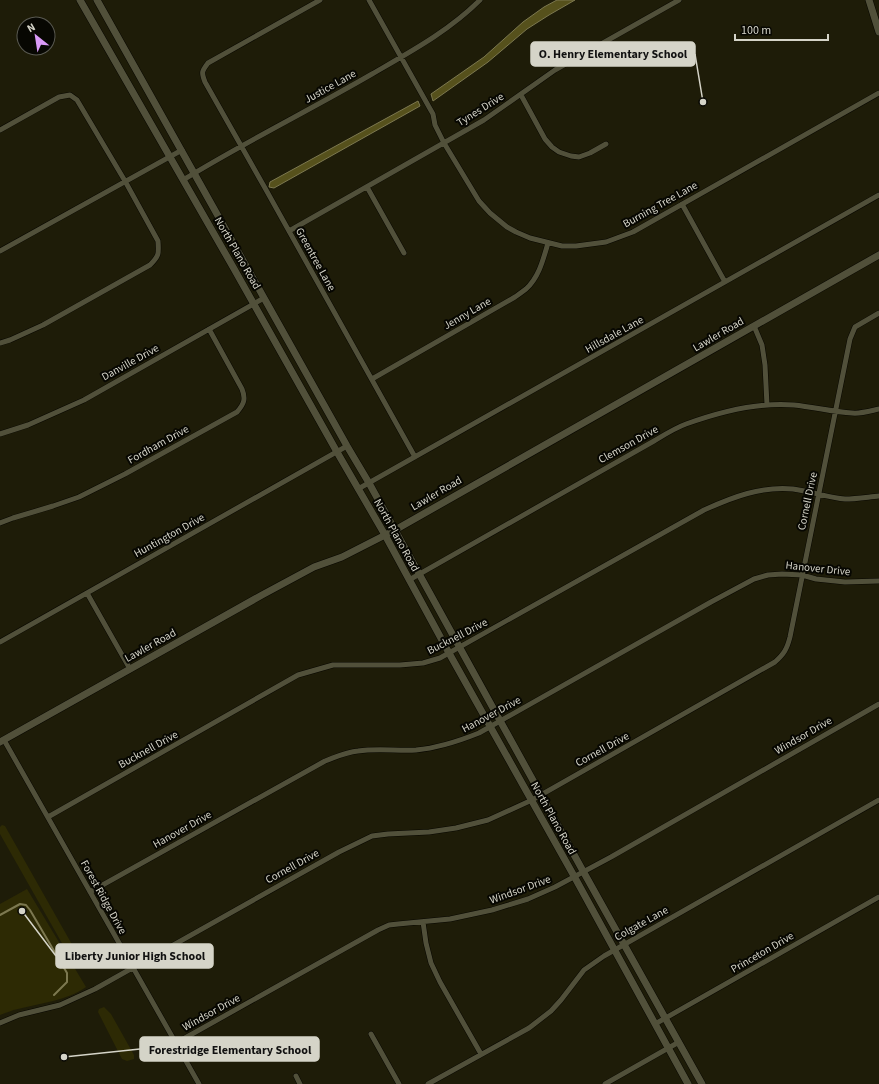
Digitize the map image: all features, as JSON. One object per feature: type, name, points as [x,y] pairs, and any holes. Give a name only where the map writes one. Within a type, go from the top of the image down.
[{"type":"main road","name":"North Plano Road","points":[[80,0],[184,180],[385,535],[688,1084]]},
{"type":"main road","name":"North Plano Road","points":[[97,0],[369,483],[702,1084]]},
{"type":"main road","points":[[869,0],[879,32]]},
{"type":"main road","name":"Lawler Road","points":[[2,741],[314,567],[342,557],[395,530],[879,255]]},
{"type":"street","name":"Greentree Lane","points":[[320,0],[208,63],[203,70],[203,76],[241,147],[415,456]]},
{"type":"street","name":"Burning Tree Lane","points":[[369,0],[433,114],[435,125],[444,143],[479,201],[490,213],[507,227],[516,232],[548,243],[562,246],[606,242],[632,232],[879,93]]},
{"type":"street","name":"Justice Lane","points":[[184,180],[427,42],[459,19],[480,0]]},
{"type":"street","name":"Tynes Drive","points":[[289,231],[490,117],[555,70],[679,0]]},
{"type":"street","points":[[0,130],[59,97],[70,95],[77,100],[125,181],[158,241],[159,252],[150,265],[43,325],[0,343]]},
{"type":"street","points":[[521,95],[545,139],[552,147],[560,152],[579,157],[606,144]]},
{"type":"street","points":[[0,251],[182,150]]},
{"type":"street","points":[[367,187],[404,253]]},
{"type":"street","name":"Hillsdale Lane","points":[[358,489],[879,195]]},
{"type":"street","points":[[682,204],[725,282]]},
{"type":"street","name":"Jenny Lane","points":[[372,379],[515,297],[526,289],[534,279],[541,266],[548,243]]},
{"type":"street","name":"Danville Drive","points":[[0,434],[28,426],[77,403],[264,298]]},
{"type":"street","name":"Cornell Drive","points":[[0,1023],[19,1015],[60,1005],[94,989],[339,852],[372,836],[429,832],[456,828],[488,820],[532,800],[775,662],[788,646],[850,339],[855,327],[879,313]]},
{"type":"street","points":[[754,326],[762,345],[765,365],[767,405]]},
{"type":"street","name":"Fordham Drive","points":[[0,523],[79,497],[125,474],[237,412],[244,401],[244,394],[209,329]]},
{"type":"street","name":"Clemson Drive","points":[[409,580],[685,424],[727,411],[767,405],[808,406],[853,414],[879,409]]},
{"type":"street","name":"Huntington Drive","points":[[0,642],[348,446]]},
{"type":"street","name":"Bucknell Drive","points":[[48,817],[298,675],[333,665],[400,665],[423,663],[440,658],[704,510],[732,498],[751,492],[772,489],[793,489],[844,499],[879,496]]},
{"type":"street","name":"Hanover Drive","points":[[90,892],[325,761],[341,754],[375,749],[417,750],[455,743],[479,733],[754,579],[768,574],[782,574],[802,575],[816,579],[846,582],[879,581]]},
{"type":"street","points":[[87,593],[130,669]]},
{"type":"street","name":"Windsor Drive","points":[[176,1043],[389,925],[450,919],[492,910],[528,899],[555,887],[879,704]]},
{"type":"street","name":"Forest Ridge Drive","points":[[2,741],[48,817],[199,1084]]},
{"type":"street","name":"Colgate Lane","points":[[428,1084],[541,1020],[561,1000],[584,970],[604,956],[879,800]]},
{"type":"street","name":"Princeton Drive","points":[[655,1024],[879,897]]},
{"type":"street","points":[[423,922],[431,963],[440,982],[481,1054]]},
{"type":"street","points":[[371,1034],[399,1084]]},
{"type":"street","points":[[605,1084],[679,1042]]},
{"type":"street","points":[[296,1076],[300,1084]]},
{"type":"shaded area","points":[[557,0],[575,0],[527,29],[488,62],[433,101],[431,94],[484,57],[523,22]]},
{"type":"shaded area","points":[[418,101],[420,106],[274,188],[269,187],[270,182]]},
{"type":"shaded area","points":[[2,825],[5,826],[74,948],[72,951],[67,952],[0,834],[0,827]]},
{"type":"shaded area","points":[[27,889],[86,987],[62,999],[16,1009],[0,1015],[0,904]]},
{"type":"shaded area","points":[[104,1007],[111,1014],[134,1055],[134,1059],[127,1061],[122,1059],[98,1012],[99,1009]]},
{"type":"waterway","points":[[0,915],[20,904],[26,905],[30,910],[67,973],[67,982],[54,995]]},
{"type":"place","name":"O. Henry Elementary School","points":[[703,102]]},
{"type":"place","name":"Liberty Junior High School","points":[[22,911]]},
{"type":"place","name":"Forestridge Elementary School","points":[[64,1057]]}]
